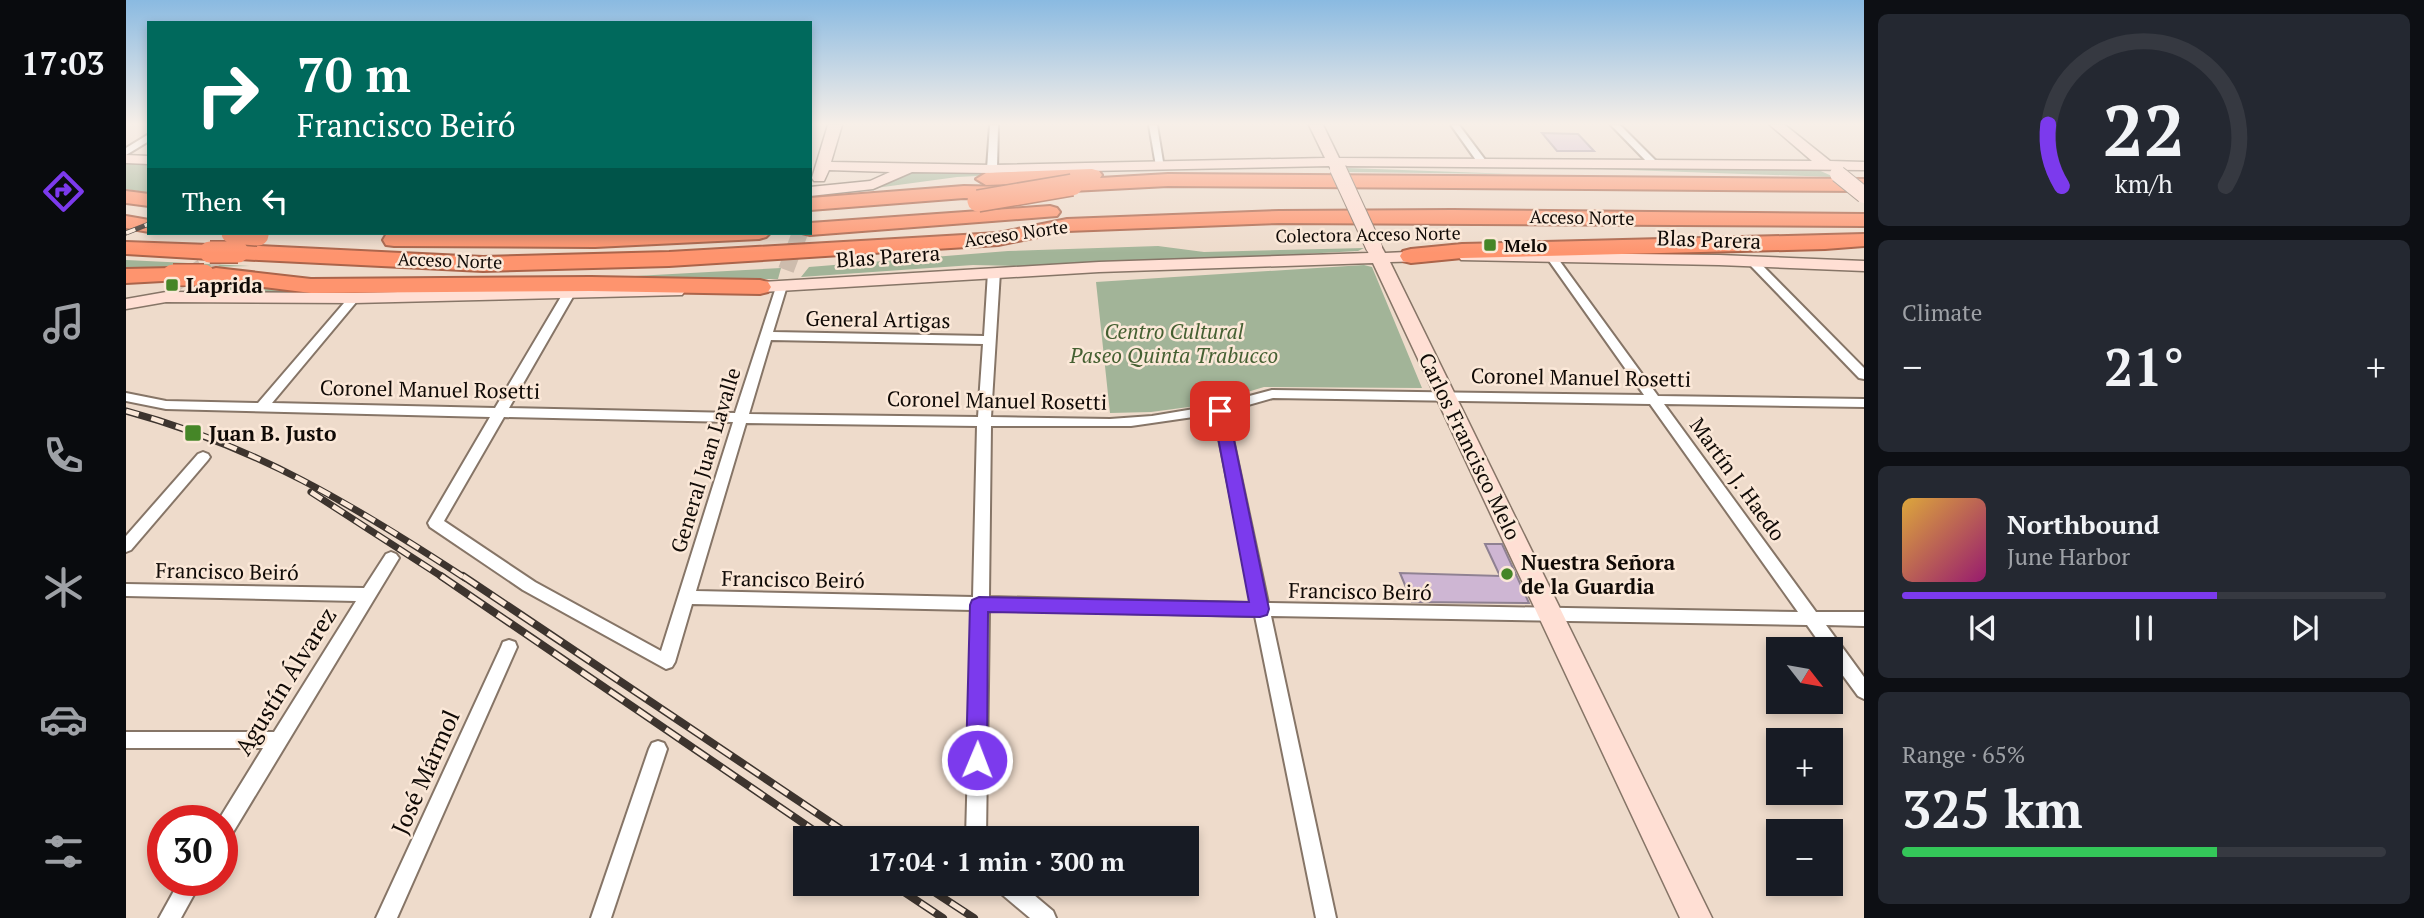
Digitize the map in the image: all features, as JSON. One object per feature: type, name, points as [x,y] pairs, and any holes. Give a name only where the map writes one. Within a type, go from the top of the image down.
[{"type":"highway","points":[[1501,168],[1848,181]]},
{"type":"highway","points":[[812,197],[970,180],[1178,172],[1279,173],[1448,181]]},
{"type":"highway","points":[[812,219],[906,211],[1072,185],[1168,180],[1848,181]]},
{"type":"highway","points":[[812,197],[964,192],[1404,192],[1469,198]]},
{"type":"highway","points":[[126,197],[147,202]]},
{"type":"highway","name":"Acceso Norte","points":[[812,229],[1156,206],[1469,198],[1864,202]]},
{"type":"highway","points":[[126,205],[147,203]]},
{"type":"highway","name":"Acceso Norte","points":[[126,248],[214,242],[483,264],[670,259],[998,239],[1067,225],[1292,217],[1864,220]]},
{"type":"highway","points":[[126,222],[147,227]]},
{"type":"highway","points":[[126,229],[147,228]]},
{"type":"highway","name":"Colectora Acceso Norte","points":[[998,239],[1069,242],[1340,234],[1484,233],[1864,239]]},
{"type":"highway","name":"Acceso Norte","points":[[235,243],[258,235],[596,241],[718,235]]},
{"type":"highway","points":[[513,240],[586,235]]},
{"type":"highway","points":[[1411,256],[1462,251],[1825,243],[1864,239]]},
{"type":"highway","points":[[126,276],[171,281],[210,275],[405,271],[483,264]]},
{"type":"highway","points":[[210,275],[310,286],[604,285],[776,281]]},
{"type":"street","points":[[812,192],[817,168]]},
{"type":"street","points":[[902,168],[1057,168]]},
{"type":"street","points":[[812,197],[873,186],[909,168]]},
{"type":"street","name":"Carlos Francisco Melo","points":[[1337,168],[1696,918]]},
{"type":"street","points":[[1705,168],[1848,181],[1862,168]]},
{"type":"street","points":[[1831,168],[1848,181]]},
{"type":"street","name":"Blas Parera","points":[[135,302],[166,297],[568,295],[776,281],[1376,251],[1411,256],[1864,266]]},
{"type":"street","name":"Martín J. Haedo","points":[[1552,258],[1864,691]]},
{"type":"street","points":[[1754,263],[1864,374]]},
{"type":"street","points":[[976,826],[984,421],[994,272]]},
{"type":"street","points":[[126,312],[135,302],[171,281]]},
{"type":"street","name":"General Juan Lavalle","points":[[498,412],[435,523],[529,586],[666,662],[765,335],[776,281]]},
{"type":"street","points":[[498,412],[568,295]]},
{"type":"street","points":[[262,406],[354,298]]},
{"type":"street","name":"General Artigas","points":[[765,335],[990,340]]},
{"type":"street","name":"Coronel Manuel Rosetti","points":[[126,397],[166,405],[984,421],[1152,421],[1220,411],[1272,394],[1864,403]]},
{"type":"street","points":[[1220,411],[1326,918]]},
{"type":"street","points":[[126,545],[203,457]]},
{"type":"street","name":"Agustín Álvarez","points":[[238,806],[391,558]]},
{"type":"street","name":"Francisco Beiró","points":[[126,590],[369,595]]},
{"type":"street","name":"Francisco Beiró","points":[[687,597],[1553,616],[1864,619]]},
{"type":"street","name":"José Mármol","points":[[386,918],[509,647]]},
{"type":"street","points":[[126,740],[279,740]]},
{"type":"street","points":[[601,918],[658,749]]},
{"type":"street","points":[[169,918],[182,896]]},
{"type":"street","points":[[1019,896],[1046,918]]},
{"type":"green space","points":[[126,168],[147,168],[147,193],[126,189]]},
{"type":"green space","points":[[1347,168],[1513,174],[1348,172]]},
{"type":"green space","points":[[1566,168],[1814,168],[1834,177]]},
{"type":"green space","points":[[907,171],[1081,171],[957,177],[824,195],[826,192],[864,188]]},
{"type":"green space","points":[[1158,246],[1204,252],[1364,248],[1358,251],[1062,267],[973,265],[801,277],[809,267],[1008,251]]},
{"type":"green space","points":[[126,260],[250,266],[126,269]]},
{"type":"green space","name":"Centro Cultural Paseo Quinta Trabucco","points":[[1364,265],[1372,267],[1422,388],[1264,387],[1204,405],[1151,412],[1110,413],[1096,282]]},
{"type":"green space","points":[[781,268],[778,279],[562,280]]},
{"type":"green space","points":[[201,285],[227,287],[547,293],[191,293]]},
{"type":"building","name":"Nuestra Señora de la Guardia","points":[[1485,544],[1502,544],[1529,603],[1412,602],[1400,573],[1500,576]]},
{"type":"tunnel","points":[[786,270],[799,235]]},
{"type":"tunnel","points":[[168,288],[235,246]]},
{"type":"railway","points":[[126,233],[147,225]]},
{"type":"railway","points":[[126,411],[218,442],[302,480],[383,526],[465,578]]},
{"type":"railway","points":[[311,492],[443,577]]},
{"type":"railway","points":[[463,576],[836,826]]},
{"type":"railway","points":[[443,577],[807,826]]},
{"type":"railway","points":[[910,896],[943,918]]},
{"type":"railway","points":[[940,896],[974,918]]},
{"type":"place","name":"Melo","points":[[1490,245]]},
{"type":"place","name":"Laprida","points":[[172,285]]},
{"type":"place","name":"Juan B. Justo","points":[[193,433]]},
{"type":"place","name":"Nuestra Señora de la Guardia","points":[[1507,574]]},
{"type":"route","points":[[977,760],[979,605],[1260,609],[1220,411]]}]
